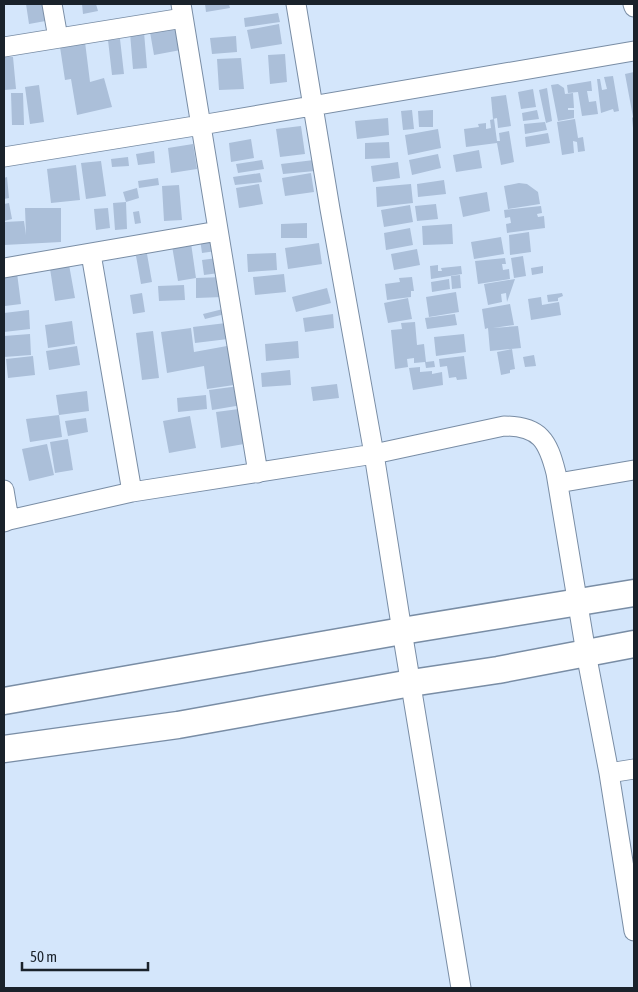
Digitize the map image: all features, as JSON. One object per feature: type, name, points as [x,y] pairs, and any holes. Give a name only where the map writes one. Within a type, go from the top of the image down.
[{"type":"street","points":[[52,4],[58,38]]},
{"type":"street","points":[[296,4],[312,106],[374,454],[461,988]]},
{"type":"street","points":[[4,47],[58,38],[182,11],[258,473]]},
{"type":"street","points":[[4,157],[634,51]]},
{"type":"street","points":[[4,268],[218,231]]},
{"type":"street","points":[[91,254],[132,492]]},
{"type":"street","points":[[4,490],[6,521],[132,492],[374,454],[504,426],[518,426],[535,432],[544,442],[552,457],[558,482],[586,653],[609,773],[634,932]]},
{"type":"street","points":[[558,482],[634,470]]},
{"type":"street","points":[[4,701],[402,631],[634,593]]},
{"type":"street","points":[[4,749],[178,725],[498,670],[634,644]]},
{"type":"street","points":[[609,773],[634,769]]},
{"type":"building","points":[[26,4],[49,4],[51,20],[29,24]]},
{"type":"building","points":[[82,4],[96,4],[98,11],[83,14]]},
{"type":"building","points":[[205,4],[229,4],[230,8],[206,12]]},
{"type":"building","points":[[278,13],[280,22],[245,27],[244,18]]},
{"type":"building","points":[[279,24],[282,44],[251,49],[247,30]]},
{"type":"building","points":[[182,26],[186,49],[154,55],[150,32]]},
{"type":"building","points":[[144,32],[147,68],[133,69],[130,33]]},
{"type":"building","points":[[236,36],[237,52],[212,54],[210,38]]},
{"type":"building","points":[[120,39],[124,74],[112,75],[108,40]]},
{"type":"building","points":[[85,42],[90,82],[104,78],[112,107],[77,115],[71,79],[65,80],[60,47]]},
{"type":"building","points":[[285,54],[287,82],[270,84],[268,55]]},
{"type":"building","points":[[4,57],[13,57],[16,89],[4,90]]},
{"type":"building","points":[[241,58],[244,89],[219,90],[217,59]]},
{"type":"building","points":[[634,72],[633,128],[633,117],[625,74]]},
{"type":"building","points":[[613,76],[619,111],[614,112],[613,109],[601,113],[597,79],[600,79],[602,90],[607,89],[604,77]]},
{"type":"building","points":[[591,81],[592,91],[587,91],[589,102],[596,101],[598,114],[582,116],[578,92],[568,93],[567,85]]},
{"type":"building","points":[[558,84],[564,88],[565,94],[573,93],[574,108],[568,108],[568,110],[574,110],[574,118],[558,121],[551,85]]},
{"type":"building","points":[[39,85],[44,122],[30,124],[25,87]]},
{"type":"building","points":[[547,88],[552,121],[546,123],[539,90]]},
{"type":"building","points":[[533,89],[536,107],[521,109],[518,92]]},
{"type":"building","points":[[11,93],[23,93],[24,125],[12,125]]},
{"type":"building","points":[[506,95],[511,126],[498,128],[497,118],[493,119],[491,97]]},
{"type":"building","points":[[412,110],[414,129],[403,130],[401,111]]},
{"type":"building","points":[[433,110],[433,127],[419,127],[418,111]]},
{"type":"building","points":[[537,110],[539,119],[523,121],[522,113]]},
{"type":"building","points":[[388,118],[389,135],[357,139],[355,121]]},
{"type":"building","points":[[494,119],[497,141],[500,141],[499,133],[509,131],[514,162],[501,165],[497,143],[466,147],[464,129],[479,127],[478,124],[486,123],[486,129],[491,128],[490,120]]},
{"type":"building","points":[[575,119],[578,138],[583,137],[585,151],[578,152],[577,142],[573,141],[574,153],[562,155],[557,122]]},
{"type":"building","points":[[545,122],[547,130],[525,134],[524,124]]},
{"type":"building","points":[[301,126],[305,154],[280,157],[276,129]]},
{"type":"building","points":[[438,129],[441,148],[408,155],[405,135]]},
{"type":"building","points":[[548,133],[550,143],[526,147],[525,137]]},
{"type":"building","points":[[251,139],[254,158],[231,162],[229,143]]},
{"type":"building","points":[[389,142],[390,158],[365,159],[365,143]]},
{"type":"building","points":[[193,144],[197,169],[171,173],[168,148]]},
{"type":"building","points":[[479,150],[482,168],[456,172],[453,155]]},
{"type":"building","points":[[154,151],[155,163],[138,165],[136,154]]},
{"type":"building","points":[[438,154],[441,168],[412,175],[409,160]]},
{"type":"building","points":[[128,157],[129,166],[112,167],[111,159]]},
{"type":"building","points":[[262,160],[264,169],[238,173],[236,164]]},
{"type":"building","points":[[314,160],[315,171],[283,174],[281,164]]},
{"type":"building","points":[[101,161],[106,196],[86,199],[81,163]]},
{"type":"building","points":[[398,162],[400,178],[373,182],[371,166]]},
{"type":"building","points":[[76,165],[80,200],[51,203],[47,169]]},
{"type":"building","points":[[260,173],[262,182],[235,185],[233,177]]},
{"type":"building","points":[[311,173],[314,192],[285,196],[282,178]]},
{"type":"building","points":[[7,177],[9,198],[4,199],[4,178]]},
{"type":"building","points":[[158,178],[159,185],[139,188],[138,181]]},
{"type":"building","points":[[444,180],[446,194],[418,197],[417,184]]},
{"type":"building","points":[[519,183],[527,184],[538,192],[540,204],[508,209],[504,186]]},
{"type":"building","points":[[259,184],[263,204],[239,208],[236,188]]},
{"type":"building","points":[[411,184],[413,203],[377,207],[376,187]]},
{"type":"building","points":[[179,185],[182,220],[164,221],[162,186]]},
{"type":"building","points":[[137,188],[139,198],[126,202],[123,192]]},
{"type":"building","points":[[487,192],[490,211],[463,217],[459,197]]},
{"type":"building","points":[[126,202],[127,229],[115,230],[113,203]]},
{"type":"building","points":[[9,203],[12,219],[4,221],[4,204]]},
{"type":"building","points":[[436,204],[438,219],[417,221],[415,206]]},
{"type":"building","points":[[410,205],[413,222],[384,227],[381,210]]},
{"type":"building","points":[[541,206],[542,213],[537,214],[538,217],[544,216],[545,228],[507,233],[506,224],[511,223],[510,217],[505,218],[504,210]]},
{"type":"building","points":[[25,208],[61,208],[61,242],[4,245],[4,222],[24,221],[26,235]]},
{"type":"building","points":[[108,208],[110,228],[96,230],[94,209]]},
{"type":"building","points":[[139,211],[141,223],[135,224],[133,212]]},
{"type":"building","points":[[307,223],[307,238],[281,238],[281,224]]},
{"type":"building","points":[[452,224],[453,244],[423,245],[422,226]]},
{"type":"building","points":[[410,228],[413,245],[386,250],[384,233]]},
{"type":"building","points":[[529,232],[531,252],[510,255],[509,235]]},
{"type":"building","points":[[213,237],[216,251],[202,253],[200,239]]},
{"type":"building","points":[[501,237],[504,254],[474,259],[471,242]]},
{"type":"building","points":[[191,243],[196,278],[178,281],[172,246]]},
{"type":"building","points":[[319,243],[322,264],[288,269],[285,248]]},
{"type":"building","points":[[417,249],[420,265],[394,270],[391,254]]},
{"type":"building","points":[[276,253],[277,270],[248,272],[247,254]]},
{"type":"building","points":[[147,254],[152,282],[141,284],[136,256]]},
{"type":"building","points":[[523,256],[526,276],[514,278],[511,258]]},
{"type":"building","points":[[217,258],[219,273],[204,275],[202,260]]},
{"type":"building","points":[[505,258],[506,264],[502,264],[503,270],[509,269],[510,279],[478,284],[475,261]]},
{"type":"building","points":[[68,259],[75,298],[55,301],[49,262]]},
{"type":"building","points":[[438,265],[438,271],[442,271],[441,268],[461,266],[462,274],[431,279],[430,266]]},
{"type":"building","points":[[543,266],[543,273],[532,275],[531,268]]},
{"type":"building","points":[[17,273],[21,304],[5,306],[4,275]]},
{"type":"building","points":[[284,274],[286,292],[255,295],[253,277]]},
{"type":"building","points":[[460,275],[461,288],[452,289],[451,276]]},
{"type":"building","points":[[223,277],[223,297],[196,298],[196,278]]},
{"type":"building","points":[[412,277],[414,291],[411,291],[411,297],[387,300],[385,284],[400,282],[399,278]]},
{"type":"building","points":[[449,279],[450,289],[432,292],[431,282]]},
{"type":"building","points":[[515,279],[507,302],[506,293],[501,294],[502,302],[488,305],[484,284]]},
{"type":"building","points":[[184,285],[185,300],[159,301],[158,286]]},
{"type":"building","points":[[327,288],[331,303],[296,312],[292,297]]},
{"type":"building","points":[[456,292],[459,312],[429,317],[426,297]]},
{"type":"building","points":[[142,293],[145,312],[133,314],[130,295]]},
{"type":"building","points":[[562,293],[563,296],[558,298],[558,301],[548,302],[547,295]]},
{"type":"building","points":[[541,297],[542,305],[559,302],[561,315],[531,320],[528,299]]},
{"type":"building","points":[[408,298],[412,319],[388,323],[384,303]]},
{"type":"building","points":[[510,304],[514,325],[493,328],[518,326],[521,348],[490,351],[488,328],[485,329],[482,309]]},
{"type":"building","points":[[227,308],[229,313],[205,319],[203,314]]},
{"type":"building","points":[[29,310],[30,329],[4,332],[4,313]]},
{"type":"building","points":[[333,314],[334,328],[305,332],[303,318]]},
{"type":"building","points":[[455,314],[457,325],[427,329],[425,318]]},
{"type":"building","points":[[72,321],[75,344],[48,348],[45,325]]},
{"type":"building","points":[[415,322],[417,345],[424,344],[426,362],[434,361],[435,367],[426,368],[425,362],[414,363],[414,358],[407,359],[408,367],[395,369],[391,330],[402,329],[401,323]]},
{"type":"building","points":[[226,323],[228,339],[195,343],[193,327]]},
{"type":"building","points":[[191,328],[194,352],[227,346],[234,385],[207,389],[204,366],[167,373],[161,332]]},
{"type":"building","points":[[153,331],[159,378],[142,380],[136,333]]},
{"type":"building","points":[[30,334],[31,355],[4,357],[4,336]]},
{"type":"building","points":[[464,334],[466,352],[436,356],[434,337]]},
{"type":"building","points":[[298,341],[299,358],[266,361],[265,344]]},
{"type":"building","points":[[77,346],[80,365],[49,370],[46,351]]},
{"type":"building","points":[[512,349],[515,369],[510,370],[510,373],[501,375],[497,352]]},
{"type":"building","points":[[534,355],[536,366],[525,367],[523,357]]},
{"type":"building","points":[[33,356],[35,375],[8,378],[6,359]]},
{"type":"building","points":[[464,356],[467,379],[457,380],[456,377],[449,378],[447,366],[440,367],[439,359]]},
{"type":"building","points":[[420,367],[420,372],[432,371],[432,374],[442,372],[443,385],[413,390],[409,368]]},
{"type":"building","points":[[290,370],[291,385],[262,387],[261,373]]},
{"type":"building","points":[[337,384],[339,398],[313,401],[311,387]]},
{"type":"building","points":[[239,386],[242,405],[212,410],[209,390]]},
{"type":"building","points":[[87,391],[89,411],[59,415],[56,395]]},
{"type":"building","points":[[206,395],[207,409],[178,412],[177,398]]},
{"type":"building","points":[[239,409],[244,444],[221,448],[216,412]]},
{"type":"building","points":[[59,415],[62,437],[30,442],[26,419]]},
{"type":"building","points":[[190,416],[196,448],[169,453],[163,421]]},
{"type":"building","points":[[86,418],[88,432],[68,436],[65,421]]},
{"type":"building","points":[[68,439],[73,470],[55,473],[50,442]]},
{"type":"building","points":[[47,444],[54,475],[29,481],[22,449]]}]
